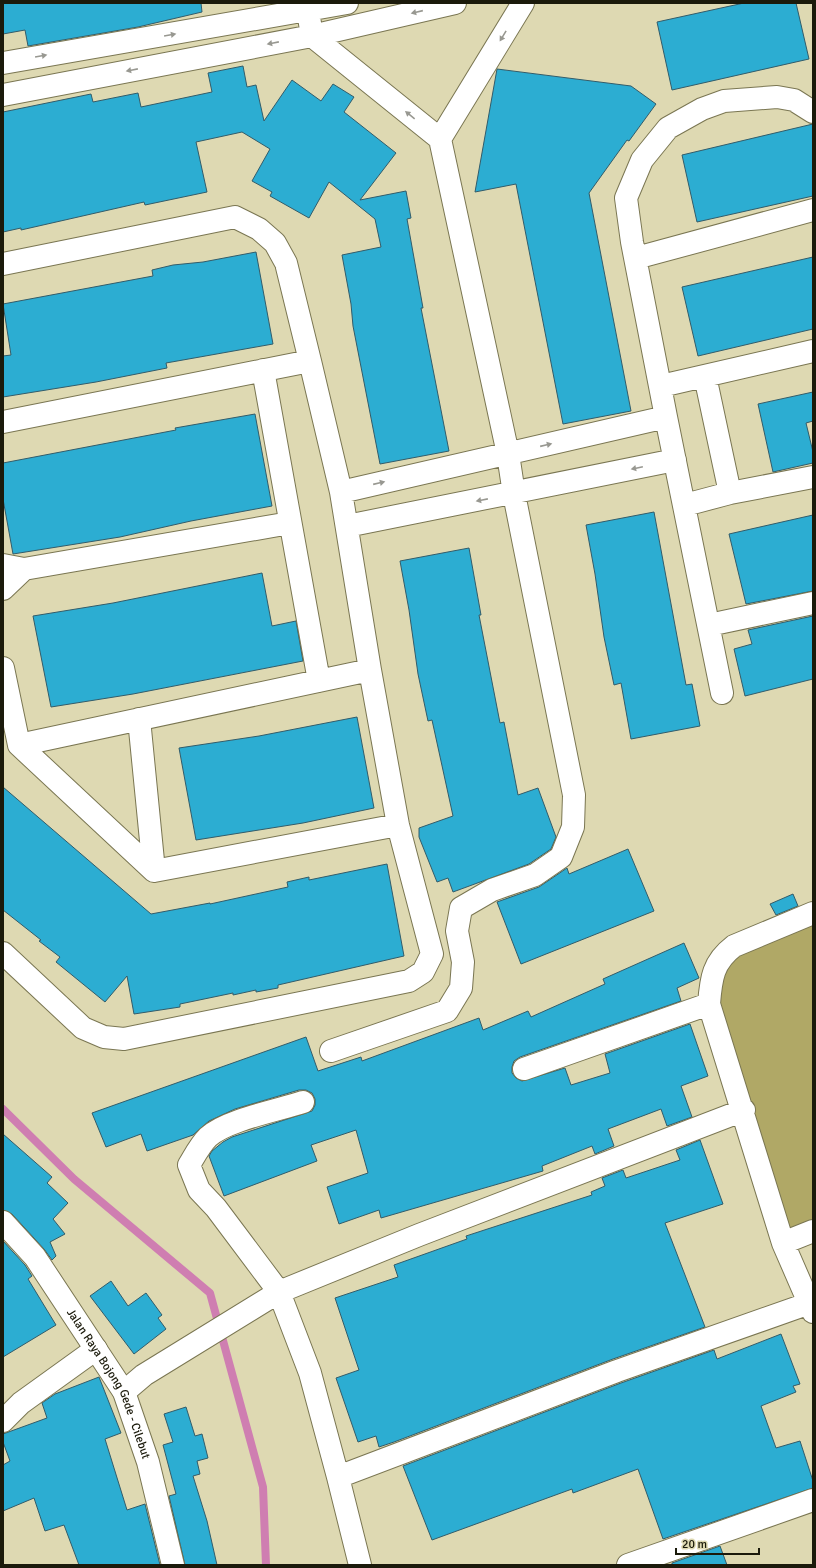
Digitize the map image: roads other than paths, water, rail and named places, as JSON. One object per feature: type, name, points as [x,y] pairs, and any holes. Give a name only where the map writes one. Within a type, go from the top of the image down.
[{"type":"street","points":[[3,63],[347,3]]},
{"type":"street","points":[[3,95],[312,36],[456,3]]},
{"type":"street","points":[[440,139],[523,3]]},
{"type":"street","points":[[308,11],[312,36],[440,139],[508,454],[514,494],[574,795],[573,828],[561,857],[535,875],[492,890],[461,908],[457,931],[463,962],[461,988],[447,1011],[331,1051]]},
{"type":"street","points":[[722,693],[666,417],[626,198],[642,160],[668,128],[702,109],[724,101],[777,97],[794,100],[813,112]]},
{"type":"street","points":[[636,258],[813,210]]},
{"type":"street","points":[[3,264],[235,217],[259,229],[275,243],[286,263],[341,492],[370,670],[398,825],[432,954],[423,972],[409,981],[124,1039],[104,1037],[83,1028],[3,953]]},
{"type":"street","points":[[661,386],[813,351]]},
{"type":"street","points":[[3,422],[310,360]]},
{"type":"street","points":[[263,370],[319,681]]},
{"type":"street","points":[[705,376],[730,493]]},
{"type":"street","points":[[341,492],[666,417]]},
{"type":"street","points":[[347,526],[514,494],[675,460]]},
{"type":"street","points":[[685,505],[730,493],[813,477]]},
{"type":"street","points":[[3,565],[24,569],[290,523]]},
{"type":"street","points":[[3,589],[24,569]]},
{"type":"street","points":[[709,625],[813,603]]},
{"type":"street","points":[[3,668],[19,745],[154,871]]},
{"type":"street","points":[[19,745],[370,670]]},
{"type":"street","points":[[139,720],[154,871]]},
{"type":"street","points":[[154,871],[398,825]]},
{"type":"street","points":[[338,1477],[617,1371],[812,1308],[783,1243],[744,1110],[710,1004],[711,984],[715,967],[724,954],[734,946],[813,913]]},
{"type":"street","points":[[524,1069],[710,1004]]},
{"type":"street","points":[[303,1102],[224,1126],[204,1141],[189,1165],[199,1190],[216,1208],[279,1292],[310,1373],[360,1565]]},
{"type":"street","points":[[124,1392],[144,1375],[279,1292],[420,1235],[744,1110]]},
{"type":"street","name":"Jalan Raya Bojong Gede - Cilebut","points":[[3,1222],[35,1257],[124,1392],[148,1462],[173,1565]]},
{"type":"street","points":[[783,1243],[813,1231]]},
{"type":"street","points":[[3,1421],[21,1403],[96,1349]]},
{"type":"street","points":[[628,1565],[813,1500]]},
{"type":"waterway","points":[[3,1109],[74,1179],[210,1293],[263,1487],[266,1565]]}]
